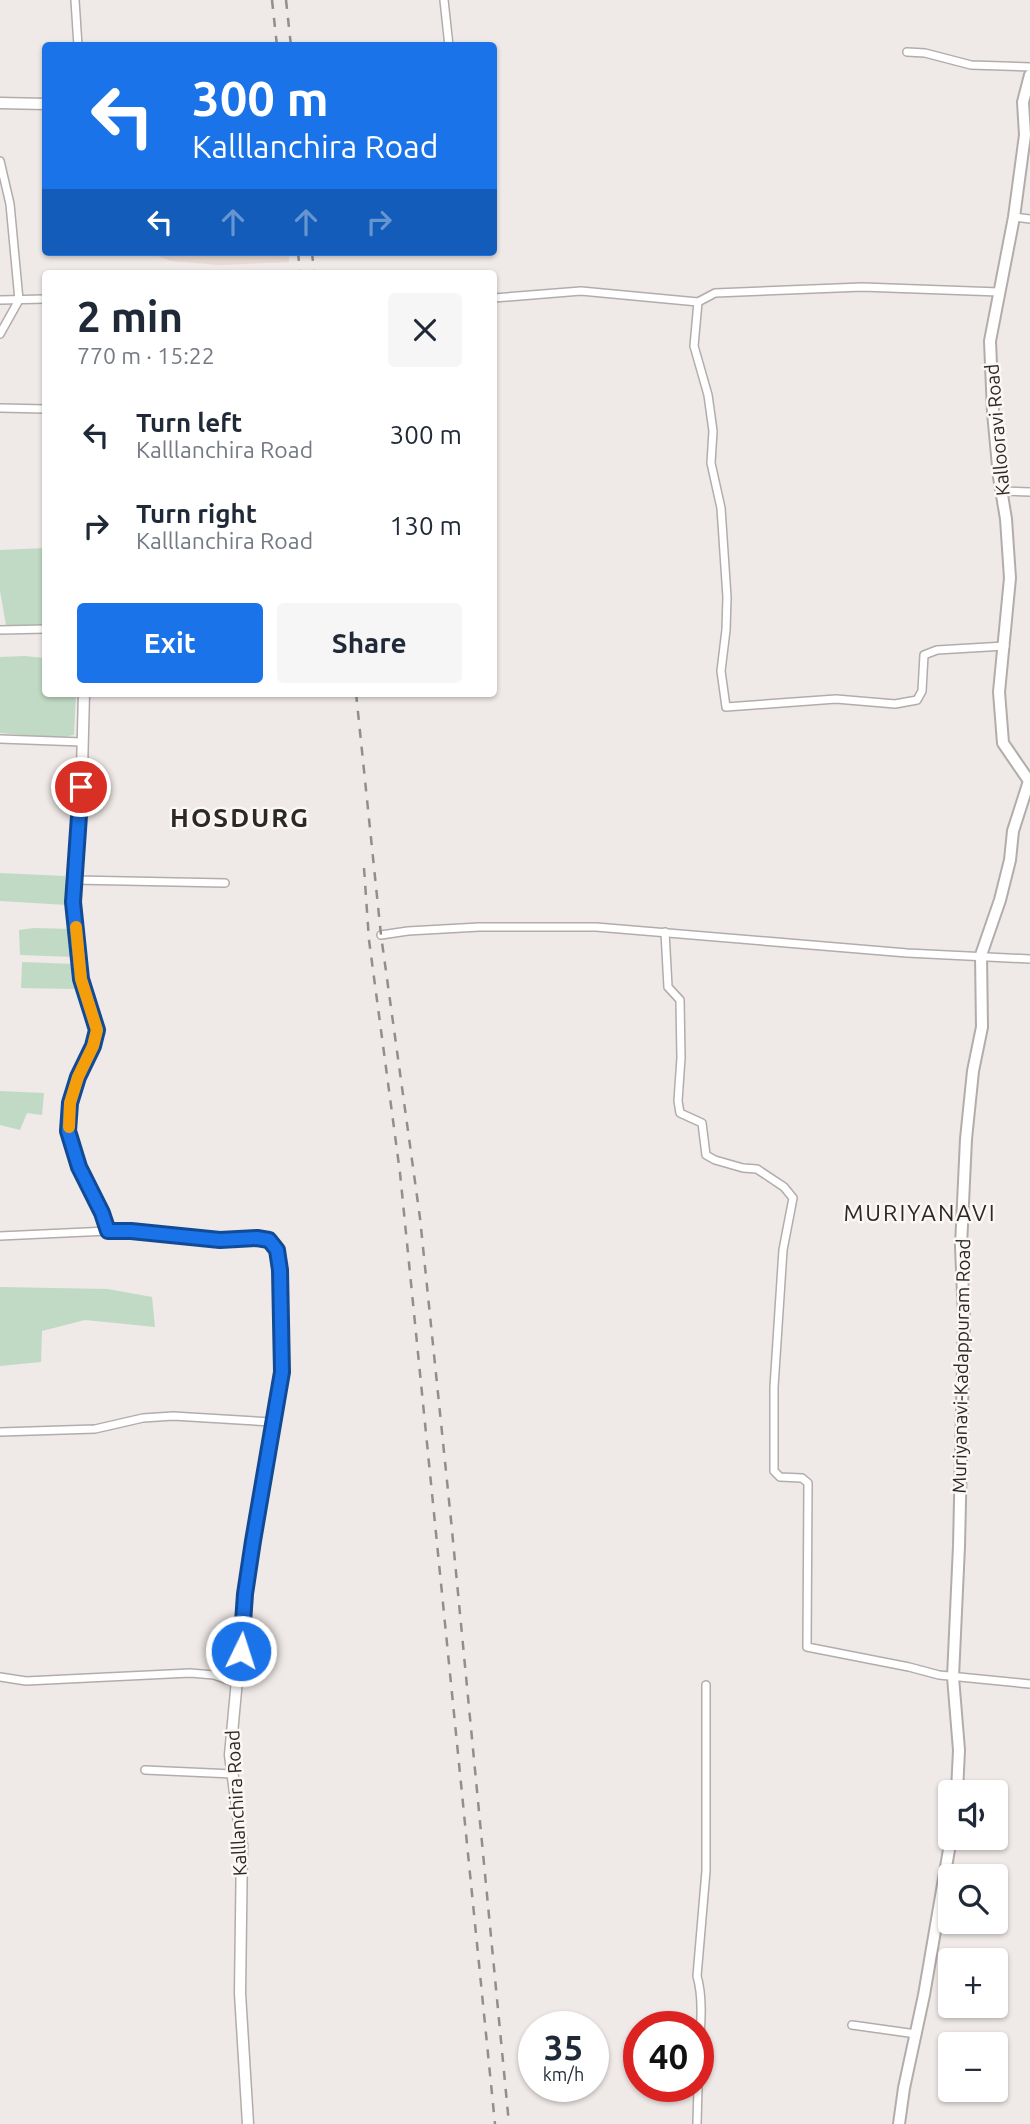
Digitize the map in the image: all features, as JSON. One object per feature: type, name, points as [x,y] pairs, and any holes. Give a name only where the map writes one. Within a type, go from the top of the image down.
[{"type":"main road","name":"Kallooravi Road","points":[[1029,781],[1003,743],[999,692],[1010,578],[993,412],[990,341],[1014,217],[1025,135],[1023,102],[1030,75]]},
{"type":"main road","name":"Muriyanavi-Kadappuram Road","points":[[958,1780],[959,1750],[953,1677],[959,1546],[964,1319],[961,1246],[966,1139],[973,1071],[982,1027],[981,955],[1000,900],[1010,860],[1013,831],[1029,781]]},
{"type":"main road","points":[[899,2124],[949,1850]]},
{"type":"street","points":[[75,0],[78,42]]},
{"type":"street","points":[[444,0],[449,42]]},
{"type":"street","points":[[907,52],[925,53],[971,65],[1030,67]]},
{"type":"street","points":[[0,103],[42,104]]},
{"type":"street","points":[[0,162],[10,204],[19,300],[0,334]]},
{"type":"street","points":[[1014,217],[1030,219]]},
{"type":"street","points":[[497,298],[581,291],[698,302],[715,293],[862,287],[999,292]]},
{"type":"street","points":[[0,300],[42,299]]},
{"type":"street","points":[[698,302],[694,346],[708,395],[713,430],[711,463],[721,508],[727,597],[721,671],[726,707],[836,699],[895,704],[917,700],[922,691],[924,655],[937,650],[1005,646]]},
{"type":"street","points":[[0,408],[42,410]]},
{"type":"street","points":[[1001,491],[1030,492]]},
{"type":"street","points":[[0,630],[42,629]]},
{"type":"street","points":[[0,1236],[108,1231],[79,1167],[68,1131],[70,1103],[97,1030],[81,979],[73,902],[82,782],[85,697]]},
{"type":"street","points":[[0,739],[82,741]]},
{"type":"street","points":[[75,880],[225,883]]},
{"type":"street","points":[[381,935],[479,927],[596,927],[907,953],[1030,959]]},
{"type":"street","points":[[665,932],[668,987],[680,1000],[680,1113],[702,1123],[706,1154],[715,1160],[757,1169],[773,1178],[793,1198],[783,1250],[774,1387],[774,1471],[780,1477],[802,1478],[808,1483],[807,1647],[953,1677],[1030,1684]]},
{"type":"street","name":"Kalllanchira Road","points":[[108,1231],[220,1240],[257,1238],[269,1240],[277,1250],[280,1270],[282,1372],[245,1594],[230,1755],[242,1845],[240,1993],[248,2124]]},
{"type":"street","points":[[0,1432],[95,1429],[144,1418],[173,1416],[272,1422]]},
{"type":"street","points":[[0,1677],[38,1681],[190,1673],[214,1675],[236,1683]]},
{"type":"street","points":[[701,2011],[697,1976],[706,1871],[706,1685]]},
{"type":"street","points":[[145,1770],[233,1774]]},
{"type":"street","points":[[852,2025],[916,2034]]},
{"type":"street","points":[[697,2124],[698,2102]]},
{"type":"shaded area","points":[[158,256],[289,256],[289,262],[219,265],[171,261]]},
{"type":"green space","points":[[42,548],[42,625],[6,625],[0,591],[0,550]]},
{"type":"green space","points":[[0,657],[42,658],[42,697],[76,697],[74,735],[57,738],[0,733]]},
{"type":"green space","points":[[0,873],[65,876],[67,905],[0,901]]},
{"type":"green space","points":[[72,929],[75,957],[20,955],[19,930]]},
{"type":"green space","points":[[22,962],[75,964],[75,989],[21,988]]},
{"type":"green space","points":[[0,1091],[44,1093],[42,1115],[27,1113],[20,1130],[0,1125]]},
{"type":"green space","points":[[0,1287],[108,1289],[152,1297],[155,1327],[85,1320],[42,1331],[41,1362],[0,1366]]},
{"type":"railway","points":[[272,0],[277,42]]},
{"type":"railway","points":[[286,0],[291,42]]},
{"type":"railway","points":[[298,256],[300,270]]},
{"type":"railway","points":[[312,256],[314,270]]},
{"type":"railway","points":[[356,697],[381,935],[420,1218],[509,2124]]},
{"type":"railway","points":[[364,868],[369,940],[400,1173],[495,2124]]},
{"type":"slow traffic","points":[[69,1127],[70,1103],[97,1030],[81,979],[76,927]]},
{"type":"district","name":"HOSDURG","points":[[240,818]]},
{"type":"district","name":"MURIYANAVI","points":[[920,1213]]},
{"type":"route","points":[[81,787],[73,902],[81,979],[97,1030],[70,1103],[68,1131],[79,1167],[108,1231],[220,1240],[257,1238],[269,1240],[277,1250],[280,1270],[282,1372],[245,1594],[241,1651]]}]
